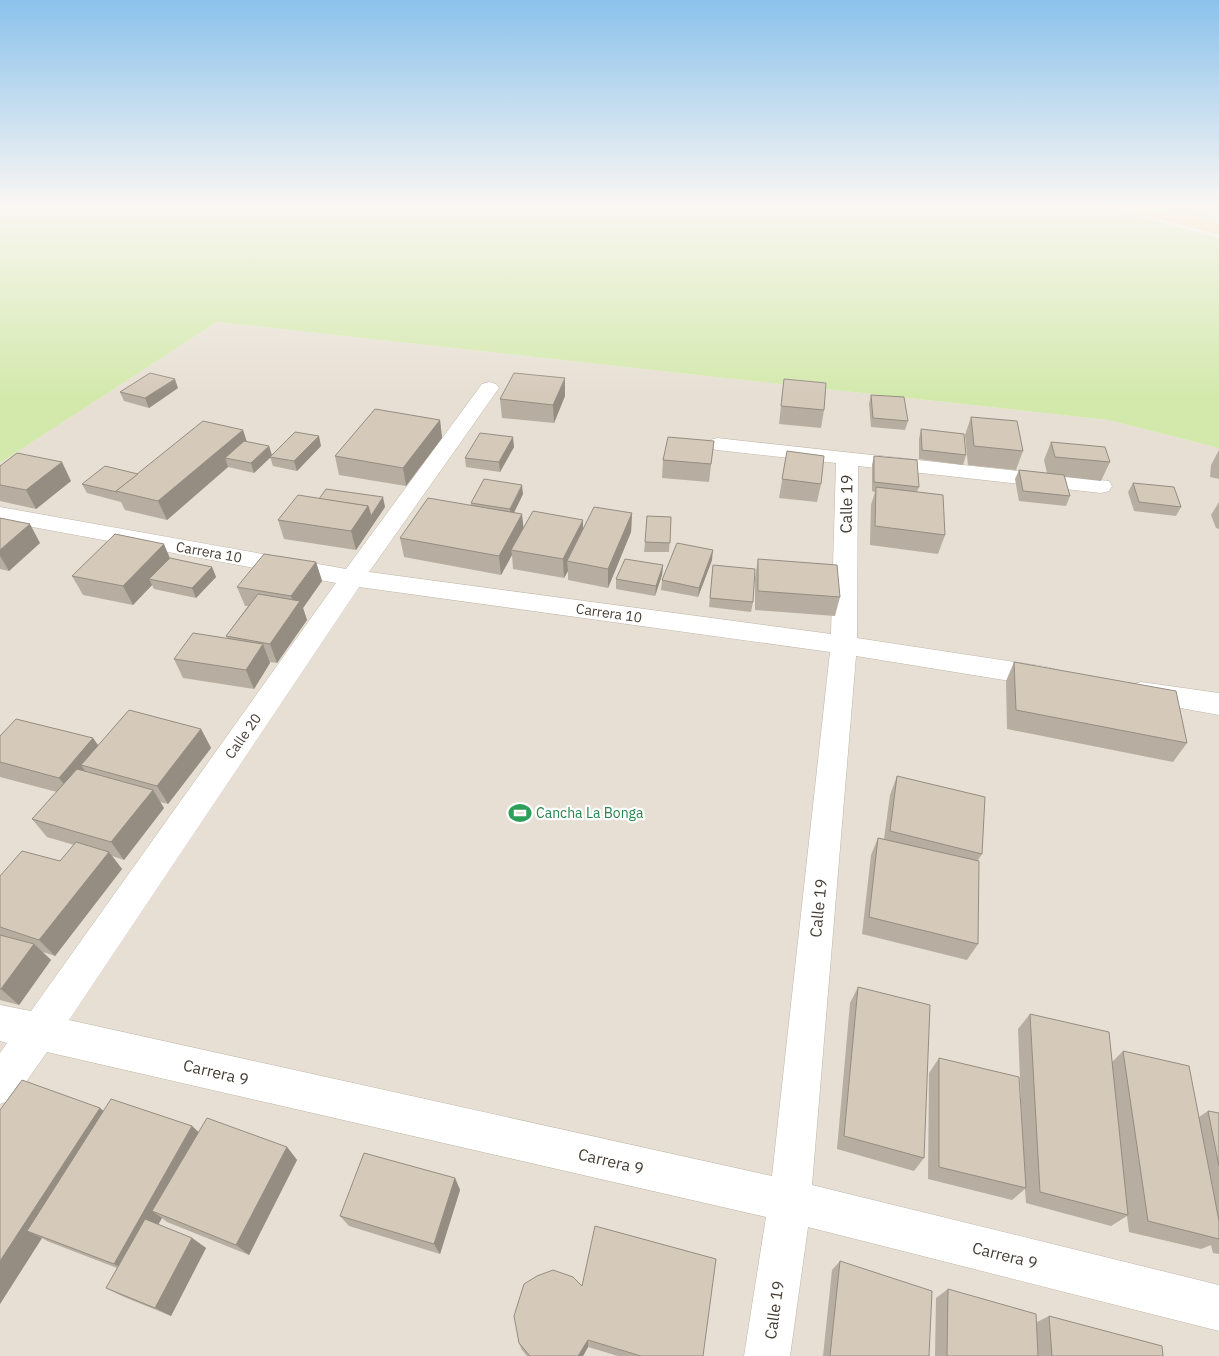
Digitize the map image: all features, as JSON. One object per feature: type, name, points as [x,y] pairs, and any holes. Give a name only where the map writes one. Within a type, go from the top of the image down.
[{"type":"street","name":"Calle 20","points":[[0,1085],[39,1032],[352,578],[489,388]]},
{"type":"street","points":[[717,444],[1100,486]]},
{"type":"street","name":"Calle 19","points":[[767,1356],[790,1201],[844,645],[847,458]]},
{"type":"street","name":"Carrera 10","points":[[0,514],[352,578],[844,645],[1071,681]]},
{"type":"street","points":[[1120,688],[1219,704]]},
{"type":"street","name":"Carrera 9","points":[[0,1023],[790,1201],[1219,1308]]},
{"type":"shaded area","points":[[217,322],[1108,420],[1219,448],[1219,1356],[0,1356],[0,463]]},
{"type":"green space","points":[[0,268],[1219,268],[1219,448],[1108,420],[217,322],[0,463]]},
{"type":"building","points":[[150,373],[175,379],[145,398],[120,392]]},
{"type":"building","points":[[514,373],[565,378],[553,405],[500,399]]},
{"type":"building","points":[[784,379],[826,383],[824,410],[781,406]]},
{"type":"building","points":[[871,395],[904,397],[908,421],[873,418]]},
{"type":"building","points":[[375,409],[440,420],[403,468],[335,456]]},
{"type":"building","points":[[971,417],[1017,421],[1023,451],[974,446]]},
{"type":"building","points":[[203,421],[243,430],[158,501],[116,491]]},
{"type":"building","points":[[921,429],[964,434],[966,455],[922,450]]},
{"type":"building","points":[[295,432],[319,436],[294,461],[270,457]]},
{"type":"building","points":[[480,433],[513,437],[499,462],[465,458]]},
{"type":"building","points":[[668,437],[714,441],[711,464],[663,460]]},
{"type":"building","points":[[244,441],[269,446],[251,463],[225,458]]},
{"type":"building","points":[[1051,442],[1105,447],[1110,462],[1055,457]]},
{"type":"building","points":[[787,451],[824,456],[821,484],[782,479]]},
{"type":"building","points":[[17,453],[62,462],[26,490],[0,485],[0,466]]},
{"type":"building","points":[[874,456],[917,460],[919,487],[874,482]]},
{"type":"building","points":[[105,466],[138,474],[117,492],[82,484]]},
{"type":"building","points":[[1019,470],[1064,475],[1070,496],[1023,491]]},
{"type":"building","points":[[484,479],[522,485],[510,509],[471,503]]},
{"type":"building","points":[[1133,483],[1174,487],[1181,507],[1139,502]]},
{"type":"building","points":[[876,487],[943,495],[945,535],[875,526]]},
{"type":"building","points":[[326,489],[383,497],[371,516],[368,506],[319,499]]},
{"type":"building","points":[[298,495],[368,506],[351,531],[278,520]]},
{"type":"building","points":[[428,498],[522,514],[499,556],[400,538]]},
{"type":"building","points":[[594,507],[632,513],[608,569],[567,561]]},
{"type":"building","points":[[533,511],[583,520],[563,559],[511,550]]},
{"type":"building","points":[[647,516],[671,517],[670,543],[645,542]]},
{"type":"building","points":[[0,518],[30,524],[0,550]]},
{"type":"building","points":[[115,534],[164,544],[123,586],[72,576]]},
{"type":"building","points":[[677,543],[713,550],[699,588],[662,580]]},
{"type":"building","points":[[264,554],[316,562],[291,596],[237,587]]},
{"type":"building","points":[[170,558],[212,567],[192,588],[149,579]]},
{"type":"building","points":[[625,559],[663,565],[656,586],[616,579]]},
{"type":"building","points":[[758,559],[837,565],[840,597],[758,591]]},
{"type":"building","points":[[713,565],[755,569],[753,602],[710,598]]},
{"type":"building","points":[[258,594],[300,601],[270,644],[226,636]]},
{"type":"building","points":[[193,633],[263,644],[246,670],[174,659]]},
{"type":"building","points":[[1014,662],[1176,691],[1187,743],[1016,710]]},
{"type":"building","points":[[129,710],[201,729],[157,786],[81,765]]},
{"type":"building","points":[[16,719],[93,738],[59,778],[0,762],[0,736]]},
{"type":"building","points":[[77,769],[153,790],[111,842],[32,819]]},
{"type":"building","points":[[897,776],[985,797],[982,854],[890,831]]},
{"type":"building","points":[[878,838],[979,861],[978,944],[869,917]]},
{"type":"building","points":[[76,842],[109,852],[39,940],[0,927],[0,876],[22,851],[60,861]]},
{"type":"building","points":[[0,935],[34,944],[1,989],[0,989]]},
{"type":"building","points":[[858,987],[930,1005],[924,1158],[844,1136]]},
{"type":"building","points":[[1030,1014],[1109,1032],[1128,1215],[1040,1192]]},
{"type":"building","points":[[1123,1051],[1189,1066],[1219,1221],[1219,1239],[1148,1221]]},
{"type":"building","points":[[939,1058],[1019,1077],[1026,1188],[939,1167]]},
{"type":"building","points":[[22,1080],[100,1108],[0,1261],[0,1110]]},
{"type":"building","points":[[111,1099],[192,1126],[114,1264],[27,1231]]},
{"type":"building","points":[[1208,1111],[1219,1113],[1219,1166]]},
{"type":"building","points":[[207,1118],[287,1147],[236,1245],[152,1211]]},
{"type":"building","points":[[364,1153],[455,1178],[434,1244],[340,1216]]},
{"type":"building","points":[[145,1219],[192,1238],[155,1308],[106,1288]]},
{"type":"building","points":[[595,1226],[716,1259],[703,1356],[641,1356],[588,1340],[578,1356],[530,1356],[519,1343],[514,1316],[524,1284],[537,1276],[553,1270],[573,1277],[582,1286]]},
{"type":"building","points":[[840,1261],[932,1291],[929,1356],[830,1356]]},
{"type":"building","points":[[948,1289],[1036,1314],[1038,1356],[947,1356]]},
{"type":"building","points":[[1049,1316],[1162,1346],[1163,1356],[1052,1356]]},
{"type":"place","name":"Cancha La Bonga","points":[[520,813]]}]
